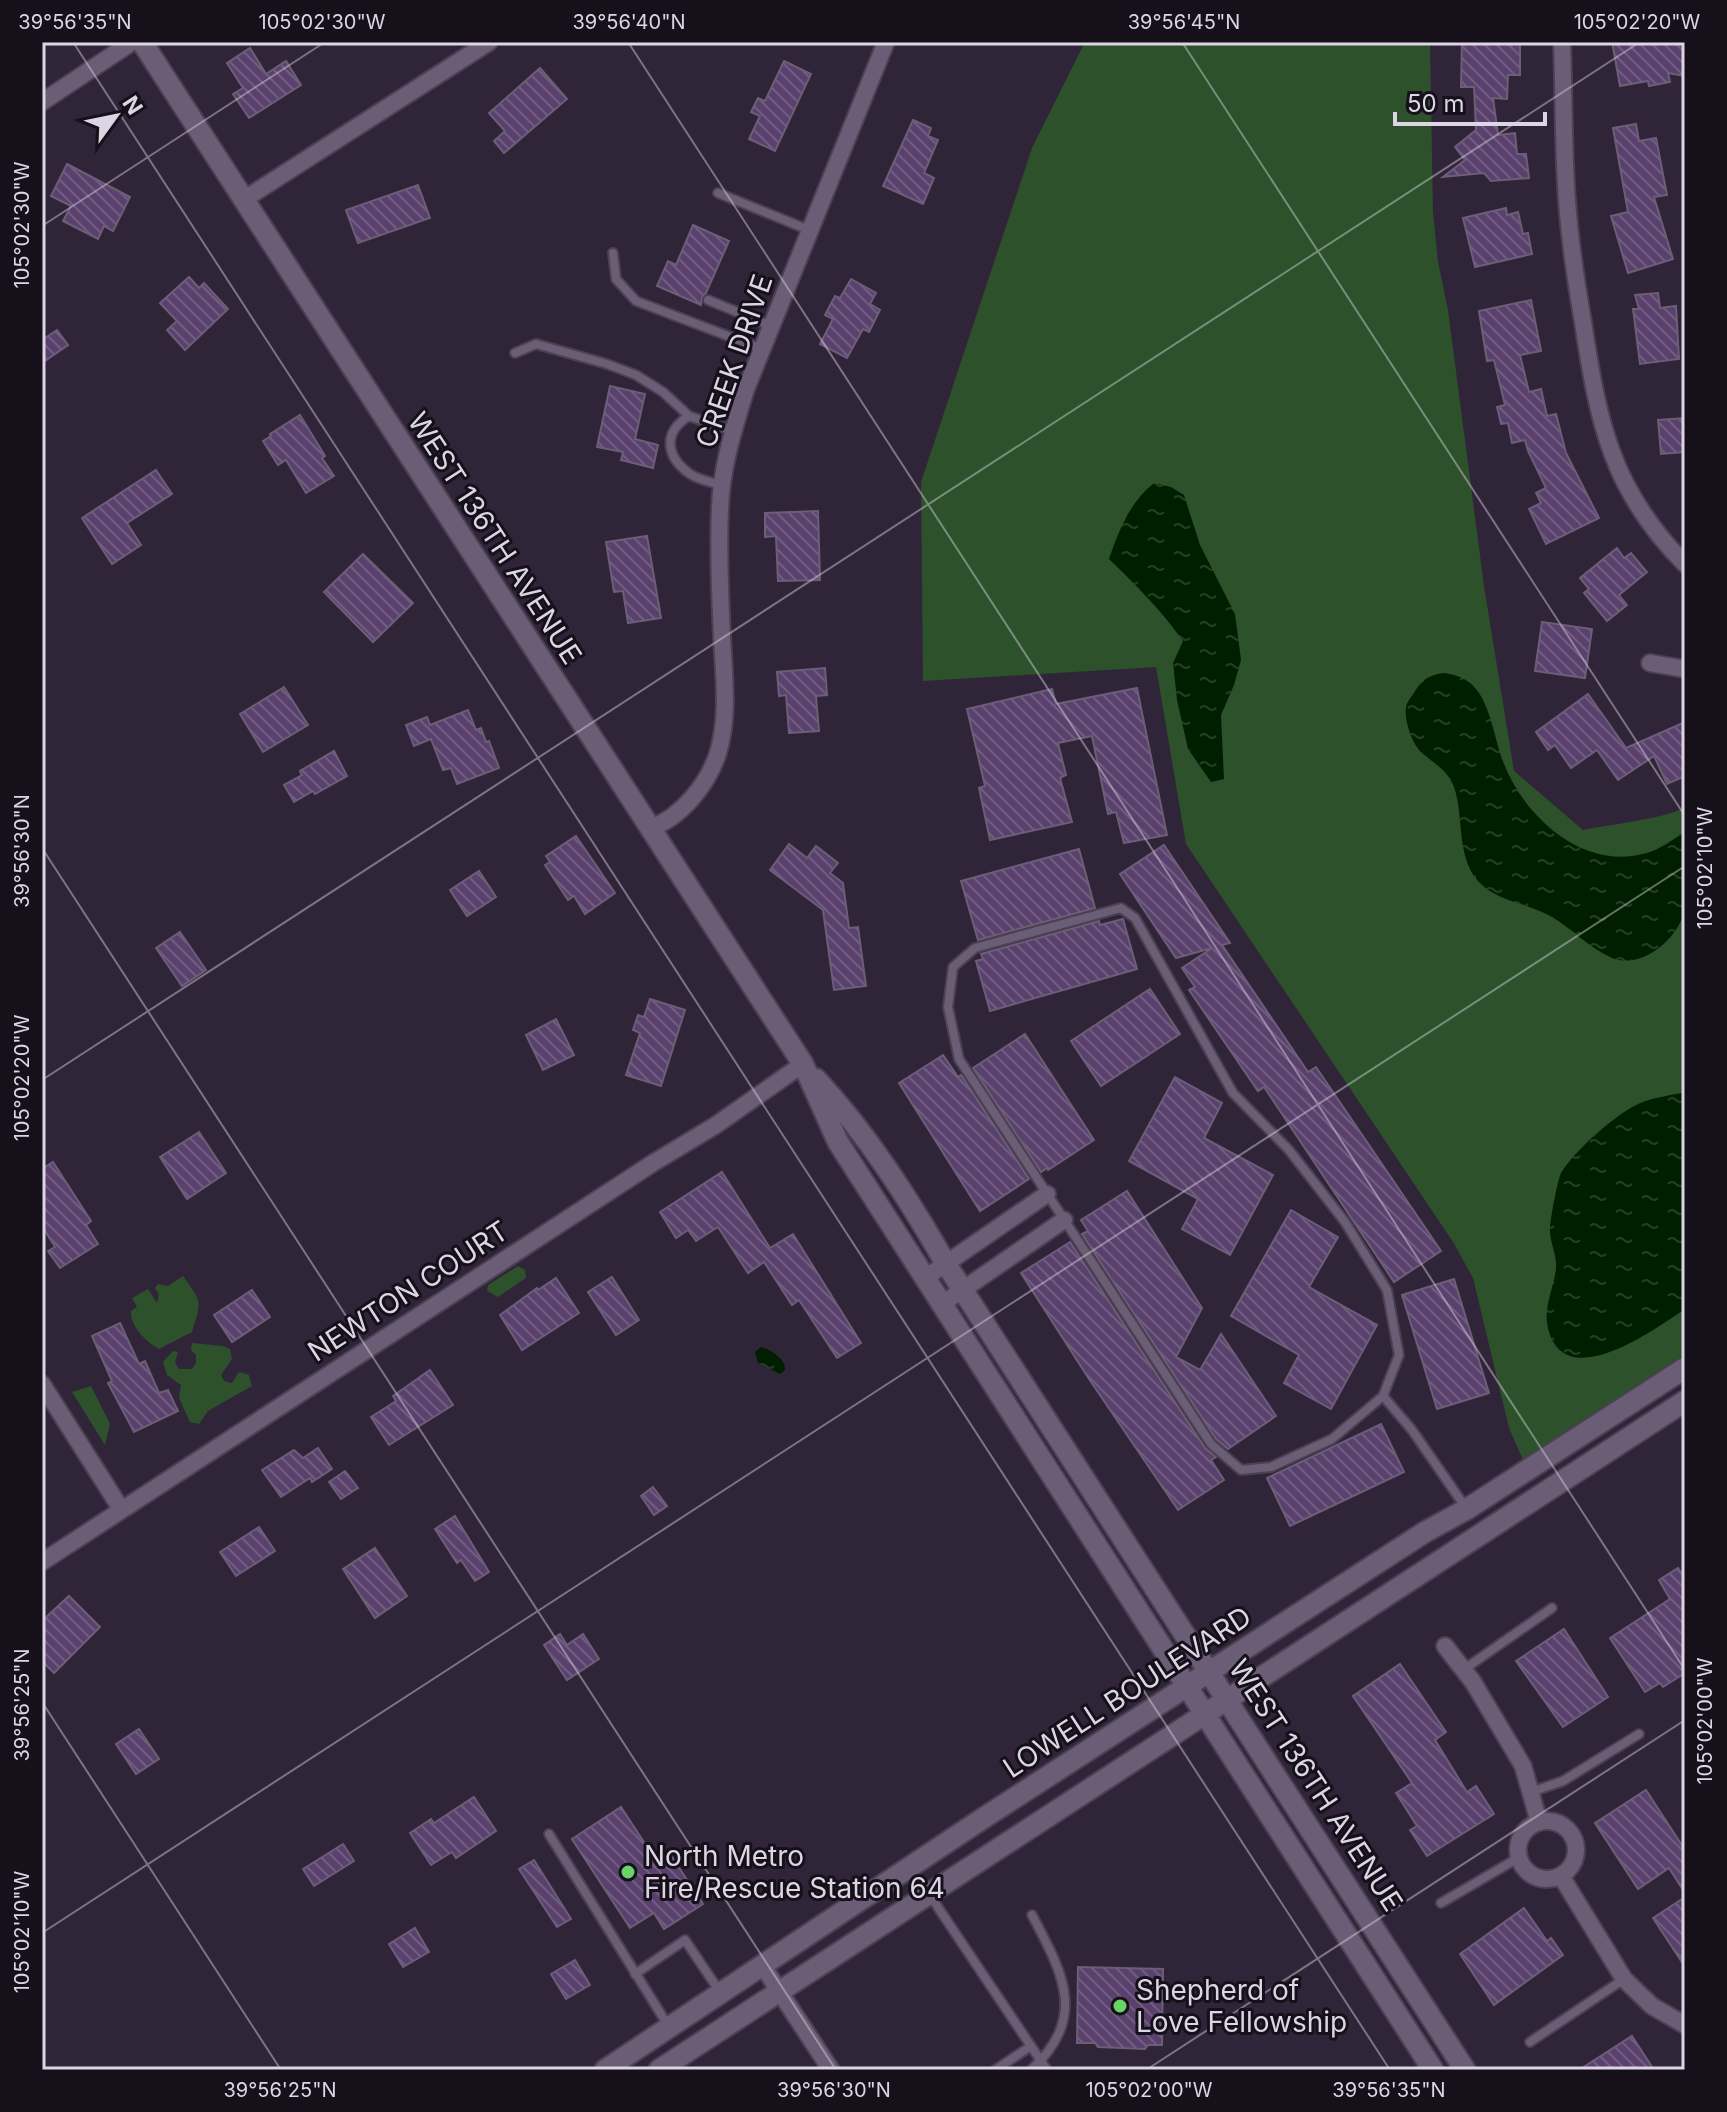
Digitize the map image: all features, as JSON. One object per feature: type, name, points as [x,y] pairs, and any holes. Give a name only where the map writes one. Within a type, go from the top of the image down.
[{"type":"main road","name":"WEST 136TH AVENUE","points":[[142,42],[803,1064],[867,1138],[1465,2070]]},
{"type":"main road","name":"WEST 136TH AVENUE","points":[[803,1064],[838,1142],[1433,2070]]},
{"type":"main road","name":"LOWELL BOULEVARD","points":[[605,2070],[1425,1532],[1467,1509],[1685,1368]]},
{"type":"main road","points":[[659,2070],[1685,1401]]},
{"type":"street","points":[[42,102],[132,42]]},
{"type":"street","points":[[243,200],[489,42]]},
{"type":"street","name":"CREEK DRIVE","points":[[650,828],[687,803],[701,785],[718,752],[725,687],[719,584],[722,485],[733,431],[771,326],[886,42]]},
{"type":"street","points":[[1562,42],[1568,221],[1595,403],[1616,464],[1633,499],[1652,527],[1685,564]]},
{"type":"street","points":[[1650,663],[1685,669]]},
{"type":"street","name":"NEWTON COURT","points":[[42,1562],[716,1125],[803,1064]]},
{"type":"street","points":[[925,1278],[1047,1194]]},
{"type":"street","points":[[942,1304],[1064,1220]]},
{"type":"street","points":[[42,1384],[121,1509]]},
{"type":"street","points":[[1445,1646],[1523,1766],[1539,1822]]},
{"type":"street","points":[[1539,1822],[1557,1823],[1572,1835],[1575,1843],[1574,1862],[1561,1876],[1544,1880],[1535,1878],[1518,1858],[1519,1840],[1530,1825],[1539,1822]]},
{"type":"street","points":[[1561,1876],[1624,1979],[1652,2006],[1685,2025]]},
{"type":"street","points":[[762,1965],[831,2070]]},
{"type":"lane","points":[[718,193],[809,230]]},
{"type":"lane","points":[[613,253],[616,279],[636,301],[762,349]]},
{"type":"lane","points":[[708,300],[771,326]]},
{"type":"lane","points":[[515,353],[536,344],[607,364],[636,375],[663,392],[689,416],[733,431]]},
{"type":"lane","points":[[689,416],[675,425],[670,435],[674,457],[689,474],[722,485]]},
{"type":"lane","points":[[1121,908],[1135,918],[1233,1093],[1298,1162],[1345,1222],[1387,1290],[1399,1355],[1383,1396],[1332,1439],[1271,1467],[1241,1470],[1211,1444],[1047,1194],[959,1059],[948,1007],[953,967],[975,948],[1121,908]]},
{"type":"lane","points":[[1383,1396],[1412,1430],[1467,1509]]},
{"type":"lane","points":[[1463,1670],[1552,1608]]},
{"type":"lane","points":[[1530,1792],[1563,1781],[1639,1734]]},
{"type":"lane","points":[[549,1834],[669,2028]]},
{"type":"lane","points":[[1441,1903],[1518,1858]]},
{"type":"lane","points":[[928,1893],[1047,2070]]},
{"type":"lane","points":[[1031,2070],[1054,2046],[1063,2027],[1067,2004],[1058,1964],[1032,1915]]},
{"type":"lane","points":[[635,1974],[685,1940],[720,1993]]},
{"type":"lane","points":[[1530,2042],[1624,1979]]},
{"type":"lane","points":[[995,2070],[1031,2046]]},
{"type":"shaded area","points":[[1085,42],[1430,42],[1433,212],[1438,262],[1448,310],[1484,586],[1514,771],[1583,830],[1647,819],[1685,808],[1685,1354],[1523,1460],[1509,1428],[1473,1278],[1453,1242],[1186,844],[1156,667],[923,681],[921,482],[1032,148]]},
{"type":"shaded area","points":[[518,1266],[525,1270],[526,1278],[498,1297],[487,1291],[488,1285]]},
{"type":"shaded area","points":[[183,1276],[198,1302],[192,1332],[159,1349],[136,1328],[131,1311],[137,1307],[132,1298],[148,1289],[157,1303],[159,1294],[155,1288],[158,1284],[168,1286]]},
{"type":"shaded area","points":[[192,1343],[230,1349],[232,1359],[221,1375],[224,1381],[232,1383],[239,1372],[249,1375],[252,1386],[208,1411],[199,1424],[190,1422],[179,1398],[181,1385],[167,1375],[163,1362],[173,1351],[178,1352],[175,1363],[179,1369],[192,1369],[196,1355],[191,1350]]},
{"type":"shaded area","points":[[91,1386],[110,1424],[105,1445],[72,1392]]},
{"type":"water","points":[[1154,483],[1171,487],[1184,495],[1200,545],[1235,614],[1241,660],[1221,715],[1224,779],[1211,782],[1188,749],[1177,700],[1173,663],[1183,641],[1148,598],[1109,559],[1132,508]]},
{"type":"water","points":[[1444,673],[1466,680],[1481,696],[1514,784],[1542,821],[1560,836],[1601,854],[1624,857],[1652,851],[1685,832],[1685,910],[1667,941],[1635,960],[1612,958],[1552,917],[1503,898],[1477,880],[1470,870],[1463,847],[1454,787],[1444,771],[1418,748],[1406,719],[1407,705],[1418,687],[1427,678]]},
{"type":"water","points":[[1685,1092],[1685,1309],[1633,1342],[1611,1352],[1572,1357],[1557,1348],[1547,1320],[1556,1268],[1550,1227],[1561,1173],[1585,1144],[1629,1109],[1649,1100]]},
{"type":"water","points":[[761,1347],[780,1359],[785,1370],[780,1374],[758,1363],[755,1352]]},
{"type":"building","points":[[1462,42],[1520,44],[1520,75],[1508,75],[1507,99],[1493,98],[1498,135],[1515,133],[1517,154],[1526,154],[1529,178],[1491,181],[1484,173],[1443,177],[1465,160],[1455,147],[1476,130],[1474,87],[1461,87]]},
{"type":"building","points":[[1612,42],[1685,42],[1685,76],[1668,73],[1670,82],[1649,86],[1648,81],[1620,86]]},
{"type":"building","points":[[250,48],[266,74],[286,61],[301,85],[249,118],[233,94],[243,88],[227,63]]},
{"type":"building","points":[[784,61],[811,74],[775,151],[749,139],[760,116],[751,112],[758,98],[765,101]]},
{"type":"building","points":[[540,68],[567,99],[504,153],[494,141],[505,131],[489,113]]},
{"type":"building","points":[[913,120],[931,128],[928,136],[938,140],[924,173],[934,178],[923,204],[883,186]]},
{"type":"building","points":[[1636,124],[1639,141],[1656,138],[1667,195],[1654,197],[1673,259],[1628,273],[1611,216],[1628,212],[1613,128]]},
{"type":"building","points":[[67,164],[130,197],[113,231],[104,226],[98,239],[63,221],[71,206],[51,196]]},
{"type":"building","points":[[418,185],[430,218],[358,243],[346,210]]},
{"type":"building","points":[[1506,208],[1507,215],[1518,212],[1523,234],[1528,233],[1532,254],[1475,267],[1463,218]]},
{"type":"building","points":[[693,225],[729,241],[701,305],[657,286],[668,261],[676,265]]},
{"type":"building","points":[[189,277],[199,288],[204,283],[228,309],[185,350],[167,330],[177,321],[160,303]]},
{"type":"building","points":[[851,279],[876,293],[870,304],[880,310],[869,332],[863,329],[847,358],[820,344],[833,319],[825,315],[835,296],[840,298]]},
{"type":"building","points":[[1658,293],[1660,308],[1676,306],[1679,359],[1640,364],[1633,309],[1639,309],[1635,295]]},
{"type":"building","points":[[1531,300],[1541,351],[1520,355],[1529,392],[1541,389],[1547,416],[1556,414],[1566,453],[1599,518],[1546,544],[1529,509],[1541,503],[1536,493],[1546,488],[1525,440],[1512,443],[1508,423],[1501,424],[1497,407],[1505,405],[1494,360],[1487,361],[1479,311]]},
{"type":"building","points":[[57,330],[68,345],[42,363],[42,340]]},
{"type":"building","points":[[610,386],[645,394],[635,439],[658,445],[653,468],[621,460],[623,452],[597,447]]},
{"type":"building","points":[[300,415],[334,476],[306,493],[286,460],[278,465],[263,441]]},
{"type":"building","points":[[1685,418],[1685,452],[1661,454],[1658,420]]},
{"type":"building","points":[[156,470],[172,494],[127,523],[141,545],[112,564],[82,518]]},
{"type":"building","points":[[818,511],[820,580],[778,581],[776,536],[765,537],[765,513]]},
{"type":"building","points":[[647,536],[661,618],[628,623],[623,591],[614,592],[606,542]]},
{"type":"building","points":[[1617,548],[1624,558],[1631,553],[1647,572],[1619,595],[1627,605],[1607,621],[1584,593],[1589,589],[1580,578]]},
{"type":"building","points":[[363,554],[413,603],[373,642],[324,592]]},
{"type":"building","points":[[1542,622],[1592,629],[1585,678],[1535,671]]},
{"type":"building","points":[[825,668],[827,695],[816,696],[819,731],[789,733],[786,695],[779,696],[777,672]]},
{"type":"building","points":[[284,687],[308,725],[263,752],[240,714]]},
{"type":"building","points":[[1137,688],[1167,835],[1124,843],[1116,812],[1108,814],[1092,736],[1058,743],[1066,775],[1060,778],[1072,822],[990,840],[979,788],[985,786],[967,709],[1052,689],[1056,704]]},
{"type":"building","points":[[1588,694],[1626,748],[1685,722],[1685,776],[1667,784],[1654,756],[1618,780],[1597,750],[1571,768],[1555,745],[1548,750],[1536,732]]},
{"type":"building","points":[[468,710],[476,730],[481,728],[486,742],[489,741],[499,768],[457,784],[451,768],[443,770],[431,739],[414,746],[406,725],[427,717],[430,725]]},
{"type":"building","points":[[334,751],[347,776],[294,802],[284,785],[302,775],[300,771]]},
{"type":"building","points":[[576,836],[615,893],[585,914],[574,896],[568,900],[545,865],[550,862],[546,856]]},
{"type":"building","points":[[789,844],[807,858],[816,846],[838,863],[830,873],[843,883],[849,928],[858,927],[866,986],[834,990],[823,910],[770,870]]},
{"type":"building","points":[[1164,845],[1230,943],[1222,945],[1308,1072],[1316,1067],[1441,1251],[1394,1282],[1264,1087],[1258,1091],[1189,990],[1195,987],[1182,968],[1212,948],[1176,958],[1120,874]]},
{"type":"building","points":[[1079,849],[1095,908],[978,940],[961,881]]},
{"type":"building","points":[[479,871],[496,897],[467,916],[450,890]]},
{"type":"building","points":[[1123,919],[1137,969],[990,1011],[976,961],[983,959],[981,954],[1099,921],[1100,925]]},
{"type":"building","points":[[180,932],[206,970],[182,986],[156,948]]},
{"type":"building","points":[[1150,989],[1180,1034],[1101,1086],[1071,1041]]},
{"type":"building","points":[[650,999],[685,1010],[661,1086],[626,1075],[640,1033],[633,1030],[638,1015],[644,1017]]},
{"type":"building","points":[[556,1019],[574,1055],[543,1070],[526,1035]]},
{"type":"building","points":[[1025,1034],[1094,1140],[1041,1172],[973,1068]]},
{"type":"building","points":[[943,1055],[958,1077],[961,1075],[1029,1179],[980,1211],[899,1083]]},
{"type":"building","points":[[1175,1077],[1222,1103],[1204,1138],[1273,1175],[1230,1255],[1182,1229],[1198,1199],[1129,1161]]},
{"type":"building","points":[[199,1132],[226,1173],[187,1199],[160,1157]]},
{"type":"building","points":[[53,1162],[91,1221],[86,1225],[98,1244],[60,1268],[48,1251],[55,1247],[42,1226],[42,1169]]},
{"type":"building","points":[[722,1172],[770,1248],[793,1234],[861,1343],[837,1358],[799,1300],[792,1305],[764,1262],[748,1273],[718,1227],[696,1241],[688,1230],[676,1238],[660,1212]]},
{"type":"building","points":[[1127,1191],[1202,1308],[1176,1357],[1200,1370],[1221,1334],[1276,1416],[1228,1449],[1216,1439],[1082,1234],[1088,1231],[1081,1220]]},
{"type":"building","points":[[1291,1210],[1338,1237],[1309,1287],[1377,1325],[1331,1409],[1284,1383],[1299,1355],[1231,1316]]},
{"type":"building","points":[[1070,1242],[1205,1448],[1216,1457],[1211,1460],[1224,1480],[1178,1510],[1021,1273]]},
{"type":"building","points":[[612,1277],[639,1320],[616,1335],[588,1292]]},
{"type":"building","points":[[556,1278],[579,1313],[522,1350],[500,1315]]},
{"type":"building","points":[[1454,1279],[1489,1393],[1437,1409],[1402,1295]]},
{"type":"building","points":[[252,1290],[270,1317],[232,1342],[214,1315]]},
{"type":"building","points":[[120,1323],[139,1364],[145,1361],[159,1393],[168,1390],[178,1411],[134,1432],[108,1383],[112,1381],[92,1336]]},
{"type":"building","points":[[430,1370],[453,1405],[389,1445],[371,1417],[396,1401],[393,1396]]},
{"type":"building","points":[[1381,1424],[1404,1472],[1290,1526],[1267,1478]]},
{"type":"building","points":[[318,1448],[332,1469],[312,1482],[310,1478],[281,1497],[262,1470],[294,1450],[303,1458]]},
{"type":"building","points":[[345,1471],[358,1488],[341,1499],[329,1482]]},
{"type":"building","points":[[653,1487],[667,1506],[654,1515],[641,1496]]},
{"type":"building","points":[[455,1516],[489,1572],[475,1581],[461,1560],[457,1563],[435,1529]]},
{"type":"building","points":[[259,1527],[275,1551],[236,1576],[220,1552]]},
{"type":"building","points":[[375,1548],[407,1596],[375,1618],[343,1569]]},
{"type":"building","points":[[1678,1568],[1685,1579],[1685,1673],[1663,1687],[1660,1683],[1645,1692],[1610,1638],[1670,1599],[1659,1580]]},
{"type":"building","points":[[69,1596],[100,1627],[54,1673],[42,1661],[42,1621]]},
{"type":"building","points":[[1564,1629],[1608,1697],[1563,1727],[1516,1661]]},
{"type":"building","points":[[560,1634],[567,1645],[583,1634],[599,1659],[567,1680],[544,1645]]},
{"type":"building","points":[[1400,1664],[1446,1732],[1435,1740],[1467,1792],[1476,1786],[1494,1814],[1427,1856],[1410,1830],[1417,1826],[1396,1793],[1412,1783],[1353,1696]]},
{"type":"building","points":[[139,1729],[159,1759],[136,1774],[116,1744]]},
{"type":"building","points":[[1646,1790],[1685,1850],[1685,1893],[1669,1868],[1638,1889],[1595,1823]]},
{"type":"building","points":[[474,1797],[496,1831],[456,1858],[452,1852],[431,1865],[410,1833],[431,1819],[434,1823]]},
{"type":"building","name":"North Metro Fire/Rescue Station 64","points":[[621,1807],[655,1859],[668,1851],[703,1904],[664,1929],[654,1913],[630,1928],[572,1839]]},
{"type":"building","points":[[343,1844],[354,1861],[314,1886],[303,1869]]},
{"type":"building","points":[[534,1860],[571,1919],[557,1927],[519,1869]]},
{"type":"building","points":[[1685,1897],[1685,1967],[1653,1918]]},
{"type":"building","points":[[1524,1908],[1547,1941],[1551,1938],[1563,1955],[1494,2005],[1460,1954]]},
{"type":"building","points":[[415,1928],[429,1952],[403,1967],[389,1944]]},
{"type":"building","points":[[575,1960],[590,1985],[566,1999],[551,1974]]},
{"type":"building","name":"Shepherd of Love Fellowship","points":[[1078,1967],[1163,1969],[1162,2045],[1148,2045],[1145,2049],[1077,2043]]},
{"type":"building","points":[[1632,2036],[1654,2070],[1579,2070]]},
{"type":"place","name":"North Metro Fire/Rescue Station 64","points":[[628,1872]]},
{"type":"place","name":"Shepherd of Love Fellowship","points":[[1120,2006]]}]
